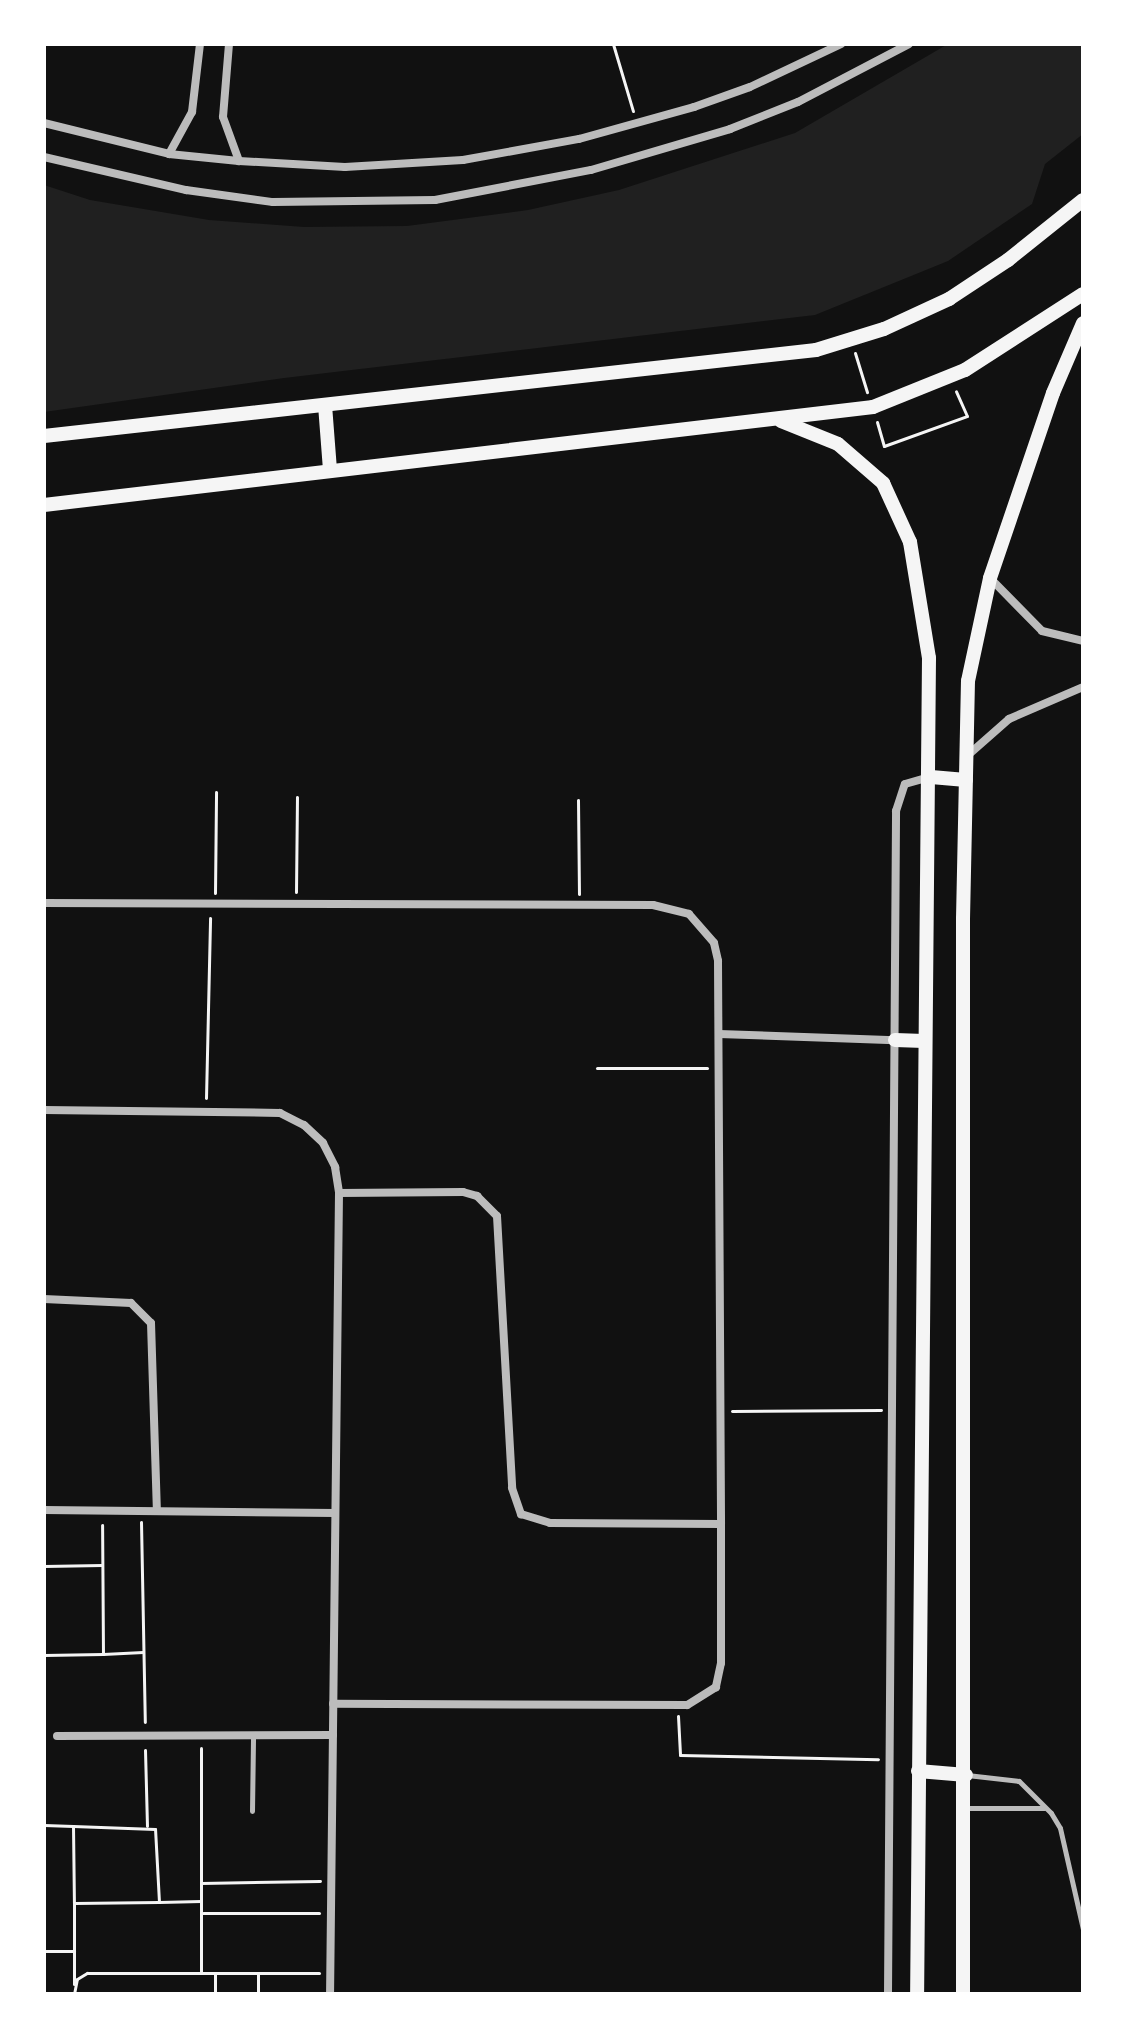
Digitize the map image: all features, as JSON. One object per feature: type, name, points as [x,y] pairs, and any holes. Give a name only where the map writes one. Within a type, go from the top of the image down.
[{"type":"main road","points":[[44,436],[780,356],[850,340],[917,315],[969,287],[1083,200]]},
{"type":"main road","points":[[44,505],[781,421],[873,407],[965,370],[1083,294]]},
{"type":"main road","points":[[963,1994],[966,1775],[962,1184],[968,681],[990,578],[1053,393],[1083,323]]},
{"type":"main road","points":[[325,405],[330,470]]},
{"type":"main road","points":[[781,421],[838,444],[862,461],[897,509],[923,601],[931,777],[924,1041],[917,1994]]},
{"type":"main road","points":[[931,777],[966,780]]},
{"type":"main road","points":[[895,1040],[924,1041]]},
{"type":"main road","points":[[918,1771],[966,1775]]},
{"type":"street","points":[[169,154],[192,112],[200,44]]},
{"type":"street","points":[[229,44],[223,117],[239,161]]},
{"type":"street","points":[[44,123],[169,154],[239,161],[345,167],[463,160],[636,123],[750,87],[841,44]]},
{"type":"street","points":[[44,157],[172,187],[273,202],[435,200],[561,177],[730,129],[798,102],[909,44]]},
{"type":"street","points":[[990,578],[1042,631],[1083,641]]},
{"type":"street","points":[[966,756],[1009,719],[1083,687]]},
{"type":"street","points":[[888,1994],[898,800],[905,784],[931,777]]},
{"type":"street","points":[[44,903],[579,901],[672,908],[703,926],[718,961],[720,1675],[709,1696],[677,1705],[333,1704]]},
{"type":"street","points":[[719,1034],[895,1040]]},
{"type":"street","points":[[44,1110],[280,1113],[304,1125],[323,1143],[335,1167],[339,1193],[330,1994]]},
{"type":"street","points":[[339,1193],[463,1192],[477,1196],[497,1216],[512,1488],[521,1514],[550,1523],[721,1524]]},
{"type":"street","points":[[44,1299],[131,1303],[151,1323],[157,1511]]},
{"type":"street","points":[[44,1510],[335,1513]]},
{"type":"street","points":[[57,1736],[333,1735]]},
{"type":"lane","points":[[252,1811],[253,1736]]},
{"type":"lane","points":[[966,1775],[1019,1781],[1045,1808],[1060,1828],[1083,1929]]},
{"type":"lane","points":[[966,1808],[1045,1808]]},
{"type":"path","points":[[613,44],[636,123]]},
{"type":"path","points":[[850,340],[873,407]]},
{"type":"path","points":[[206,1110],[216,792]]},
{"type":"path","points":[[296,904],[297,797]]},
{"type":"path","points":[[578,800],[579,901]]},
{"type":"path","points":[[597,1068],[718,1067]]},
{"type":"path","points":[[721,1411],[894,1410]]},
{"type":"path","points":[[102,1511],[103,1654]]},
{"type":"path","points":[[141,1511],[147,1826]]},
{"type":"path","points":[[44,1566],[102,1565]]},
{"type":"path","points":[[44,1655],[144,1652]]},
{"type":"path","points":[[677,1705],[680,1755],[892,1759]]},
{"type":"path","points":[[201,1736],[201,1973]]},
{"type":"path","points":[[44,1825],[147,1826],[158,1833],[159,1902]]},
{"type":"path","points":[[73,1826],[74,1994]]},
{"type":"path","points":[[201,1883],[331,1881]]},
{"type":"path","points":[[74,1903],[201,1901]]},
{"type":"path","points":[[201,1913],[331,1913]]},
{"type":"path","points":[[44,1951],[74,1951]]},
{"type":"path","points":[[74,1984],[87,1973],[330,1973]]},
{"type":"path","points":[[215,1973],[215,1994]]},
{"type":"path","points":[[258,1973],[258,1994]]},
{"type":"shaded area","points":[[948,44],[1083,44],[1083,134],[1045,164],[1032,204],[948,261],[815,315],[284,378],[44,412],[44,185],[90,200],[209,220],[304,227],[407,226],[528,210],[619,190],[795,133]]}]
